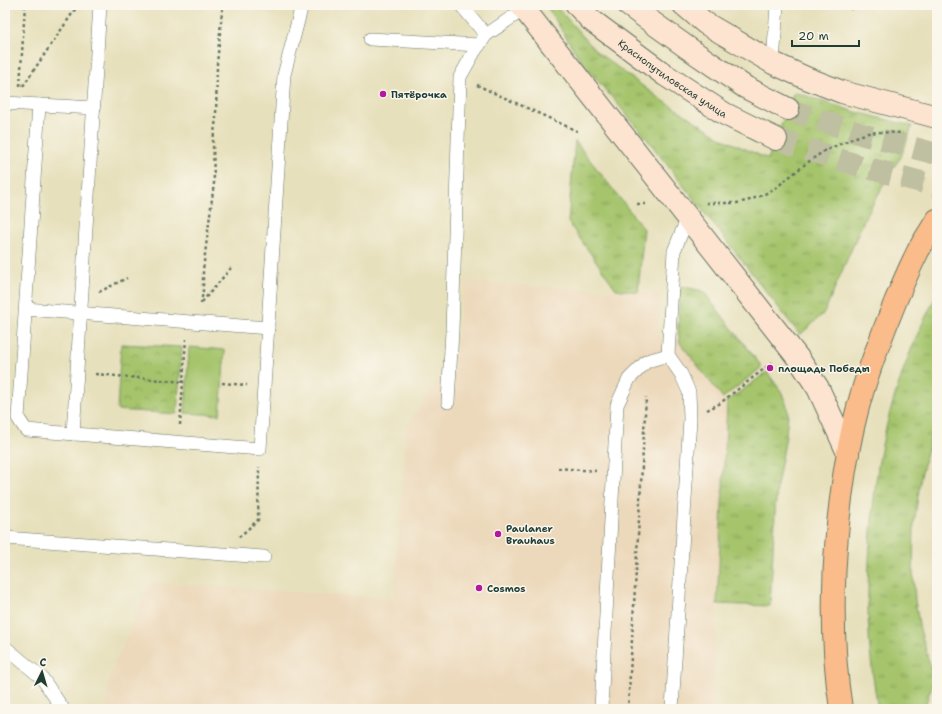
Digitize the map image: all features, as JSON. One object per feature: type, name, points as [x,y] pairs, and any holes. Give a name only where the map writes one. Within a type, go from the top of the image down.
[{"type":"main road","name":"Краснопутиловская улица","points":[[577,5],[591,20],[665,76],[725,114],[776,139]]},
{"type":"main road","points":[[628,5],[745,87],[788,109]]},
{"type":"main road","points":[[684,5],[705,23],[773,63],[806,78],[842,92],[937,116]]},
{"type":"main road","points":[[523,7],[802,364],[818,388],[848,453]]},
{"type":"main road","points":[[841,709],[834,650],[833,608],[839,517],[848,453],[856,414],[882,335],[898,294],[919,249],[937,220]]},
{"type":"lane","points":[[73,434],[100,5]]},
{"type":"lane","points":[[40,105],[18,418],[26,430],[260,449],[284,75],[302,5]]},
{"type":"lane","points":[[461,5],[482,40]]},
{"type":"lane","points":[[773,63],[776,5]]},
{"type":"lane","points":[[448,402],[460,77],[482,40],[523,7]]},
{"type":"lane","points":[[370,39],[482,40]]},
{"type":"lane","points":[[5,103],[94,108]]},
{"type":"lane","points":[[672,709],[690,419],[689,392],[681,374],[668,355],[674,251],[683,210]]},
{"type":"lane","points":[[26,310],[81,307],[188,322],[268,328]]},
{"type":"lane","points":[[601,709],[617,404],[629,380],[647,361],[668,355]]},
{"type":"lane","points":[[5,538],[264,558]]},
{"type":"lane","points":[[5,647],[42,678],[63,709]]},
{"type":"path","points":[[25,5],[20,91],[78,5]]},
{"type":"path","points":[[224,5],[222,10],[217,64],[216,112],[213,140],[214,183],[203,270],[203,291],[201,304],[231,268]]},
{"type":"path","points":[[851,10],[852,5]]},
{"type":"path","points":[[460,77],[578,131]]},
{"type":"path","points":[[637,204],[683,210],[750,200],[777,187],[824,151],[840,143],[868,133],[905,133]]},
{"type":"path","points":[[81,307],[127,278]]},
{"type":"path","points":[[178,442],[188,322]]},
{"type":"path","points":[[690,419],[719,404],[773,362]]},
{"type":"path","points":[[77,373],[183,382]]},
{"type":"path","points":[[222,384],[264,386]]},
{"type":"path","points":[[628,709],[646,397]]},
{"type":"path","points":[[237,539],[258,520],[260,449]]},
{"type":"path","points":[[558,468],[613,472]]},
{"type":"shaded area","points":[[465,282],[660,293],[657,335],[679,339],[680,343],[726,402],[712,709],[106,709],[109,677],[150,582],[394,599],[407,425],[454,356]]},
{"type":"green space","points":[[546,5],[555,5],[597,52],[656,96],[723,139],[768,159],[794,92],[852,111],[912,126],[901,157],[893,168],[865,218],[824,313],[800,335],[643,134],[581,61]]},
{"type":"green space","points":[[575,141],[644,229],[638,292],[616,289],[568,222]]},
{"type":"green space","points":[[680,286],[703,291],[762,367],[723,398],[680,343],[678,329]]},
{"type":"green space","points":[[937,295],[937,418],[921,476],[914,523],[913,572],[915,600],[920,629],[934,680],[924,709],[878,709],[870,653],[868,623],[870,545],[877,477],[887,424],[900,379],[917,335]]},
{"type":"green space","points":[[121,344],[182,347],[177,414],[117,410]]},
{"type":"green space","points":[[189,347],[225,350],[220,415],[185,413]]},
{"type":"green space","points":[[767,372],[781,391],[788,413],[786,436],[777,486],[770,606],[717,604],[726,402]]},
{"type":"tunnel","points":[[788,109],[864,135],[937,154]]},
{"type":"tunnel","points":[[776,139],[860,166],[937,186]]},
{"type":"place","name":"Пятёрочка","points":[[383,94]]},
{"type":"place","name":"площадь Победы","points":[[770,368]]},
{"type":"place","name":"Paulaner Brauhaus","points":[[498,534]]},
{"type":"place","name":"Cosmos","points":[[479,588]]}]
